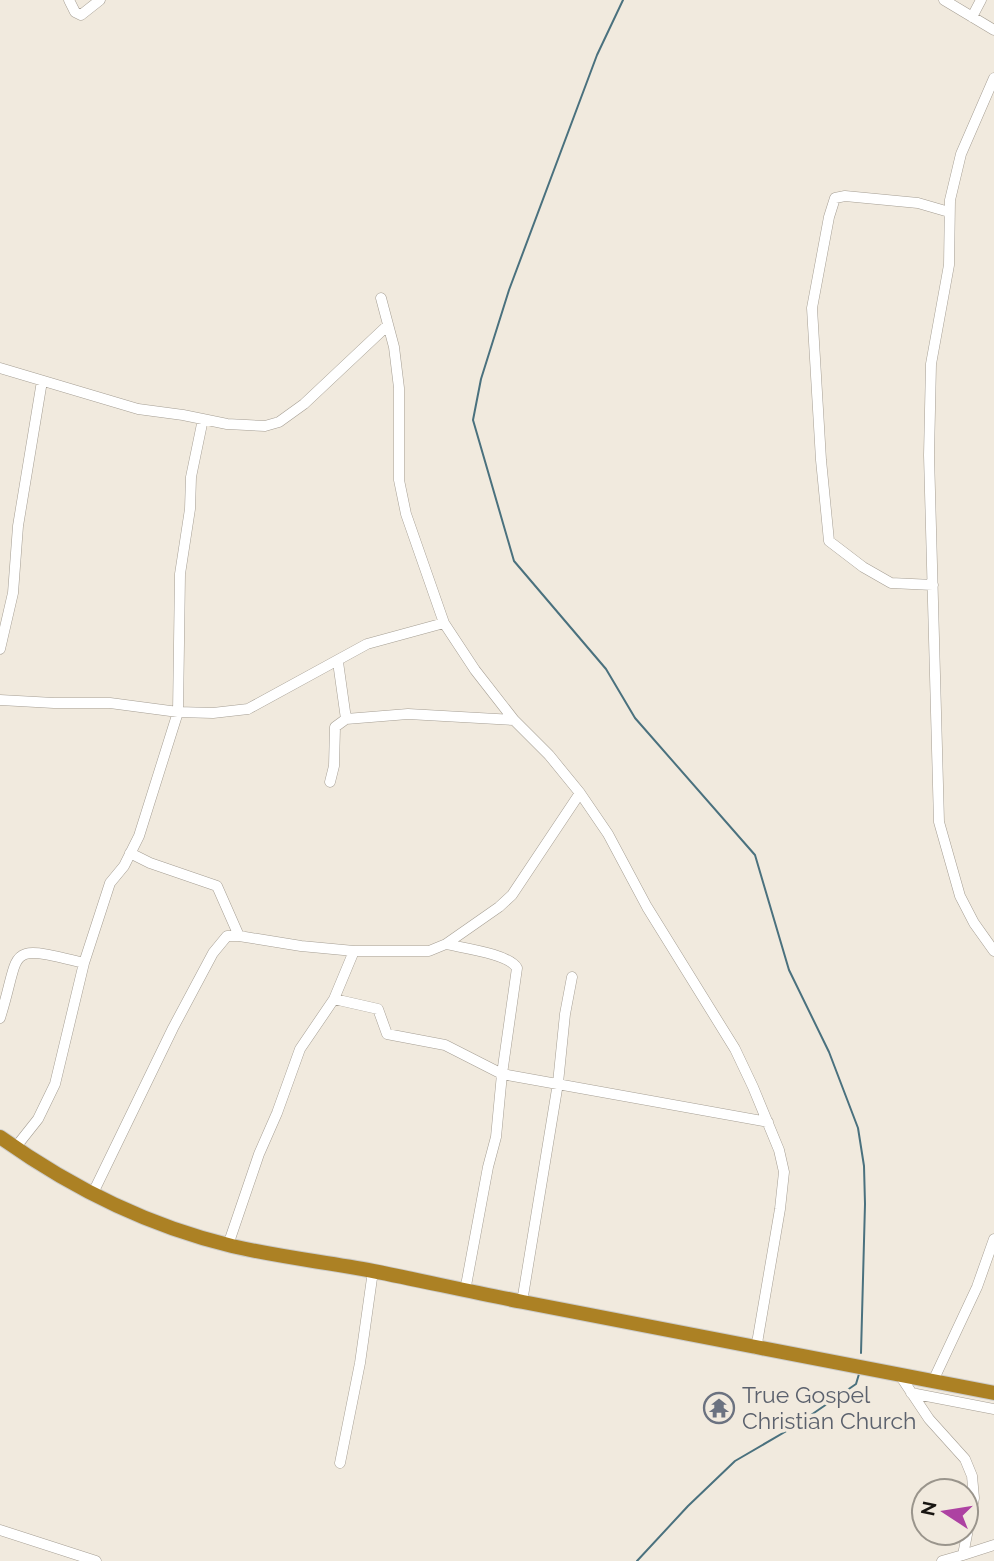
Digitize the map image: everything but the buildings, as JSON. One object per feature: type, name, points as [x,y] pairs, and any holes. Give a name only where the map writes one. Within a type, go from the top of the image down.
[{"type":"highway","points":[[0,1137],[92,1195],[141,1216],[228,1245],[994,1393]]},
{"type":"street","points":[[69,0],[75,12],[81,15],[100,0]]},
{"type":"street","points":[[944,0],[994,30]]},
{"type":"street","points":[[972,17],[981,0]]},
{"type":"street","points":[[994,78],[961,154],[949,212],[949,265],[931,364],[929,454],[939,822],[960,896],[974,923],[994,951]]},
{"type":"street","points":[[933,585],[891,583],[863,567],[829,541],[812,308],[828,217],[835,198],[845,195],[918,203],[949,212]]},
{"type":"street","points":[[381,298],[394,346],[398,388],[399,480],[406,514],[444,623],[513,720],[549,755],[608,834],[647,907],[735,1049],[779,1150],[783,1172],[780,1209],[756,1349]]},
{"type":"street","points":[[0,368],[138,409],[250,426],[279,422],[304,404],[388,325]]},
{"type":"street","points":[[0,649],[13,593],[18,526],[42,381]]},
{"type":"street","points":[[15,1148],[38,1119],[55,1084],[84,963],[110,883],[124,866],[139,836],[178,712],[180,574],[190,509],[191,477],[203,419]]},
{"type":"street","points":[[0,700],[110,703],[178,712],[212,713],[248,709],[367,645],[444,623]]},
{"type":"street","points":[[338,662],[346,719]]},
{"type":"street","points":[[330,782],[334,766],[335,727],[346,719],[408,713],[513,720]]},
{"type":"street","points":[[92,1195],[173,1028],[213,953],[227,936],[354,950],[429,951],[446,944],[512,895],[580,793]]},
{"type":"street","points":[[130,853],[150,863],[217,886],[239,936]]},
{"type":"street","points":[[446,944],[498,956],[512,961],[517,968],[496,1136],[466,1291]]},
{"type":"street","points":[[228,1245],[259,1154],[300,1049],[334,999],[354,950]]},
{"type":"street","points":[[0,1018],[12,971],[23,954],[39,952],[84,963]]},
{"type":"street","points":[[522,1302],[558,1083],[565,1014],[572,978]]},
{"type":"street","points":[[334,999],[378,1009],[387,1034],[445,1045],[502,1074],[768,1122]]},
{"type":"street","points":[[933,1381],[977,1287],[994,1239]]},
{"type":"street","points":[[340,1463],[360,1363],[373,1271]]},
{"type":"street","points":[[899,1374],[929,1419],[965,1460],[972,1476],[974,1497],[963,1555]]},
{"type":"street","points":[[911,1393],[994,1409]]},
{"type":"street","points":[[0,1530],[96,1561]]},
{"type":"street","points":[[942,1561],[994,1545]]},
{"type":"waterway","points":[[623,0],[597,55],[509,290],[481,379],[473,420],[514,561],[606,669],[635,718],[755,855],[789,970],[829,1052],[858,1128],[864,1166],[865,1204],[861,1353]]},
{"type":"waterway","points":[[637,1561],[735,1461],[795,1426],[856,1384],[859,1374]]},
{"type":"place","name":"True Gospel Christian Church","points":[[719,1408]]}]
